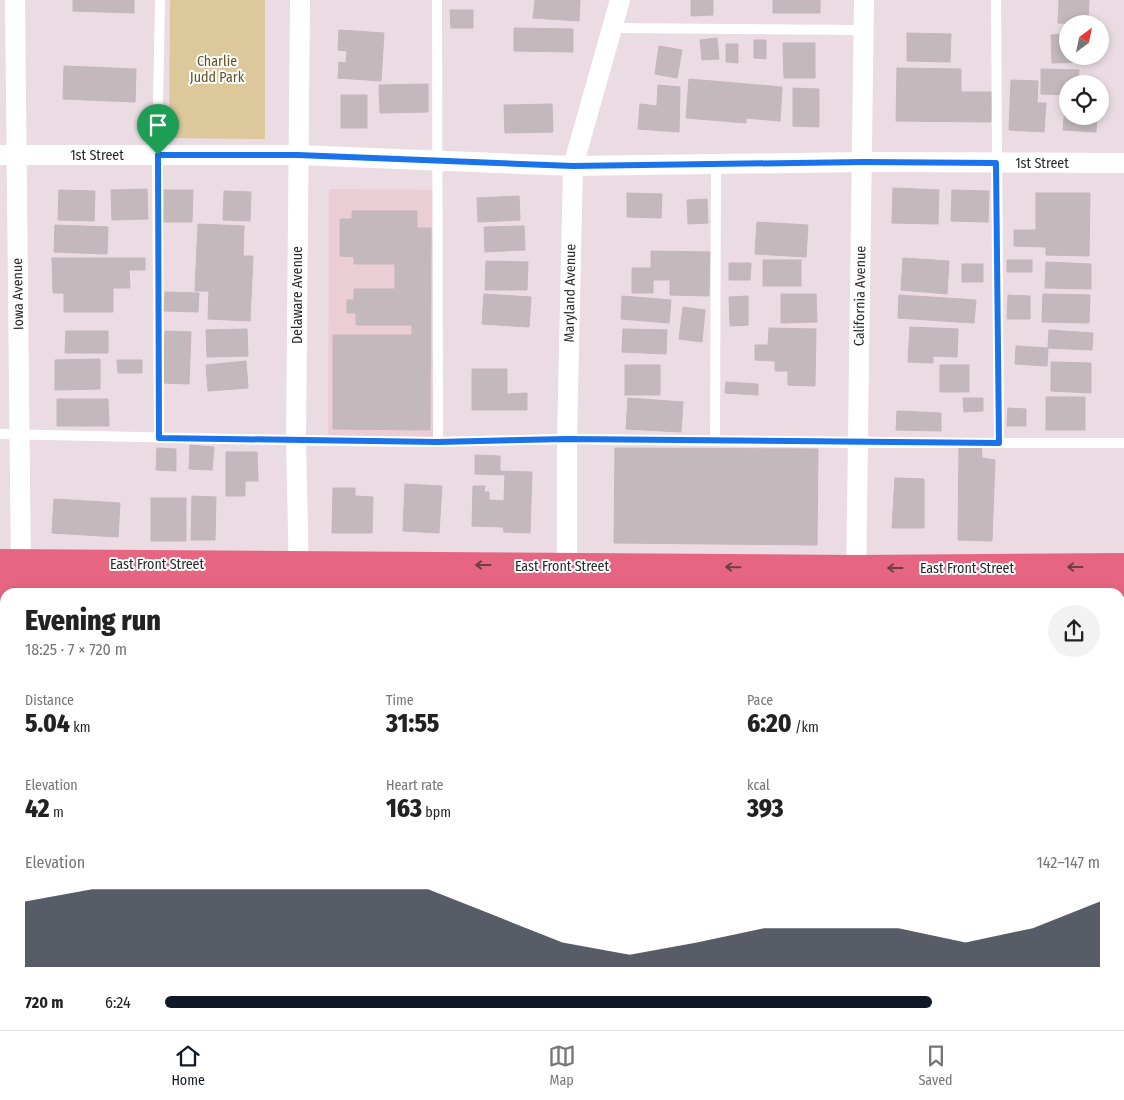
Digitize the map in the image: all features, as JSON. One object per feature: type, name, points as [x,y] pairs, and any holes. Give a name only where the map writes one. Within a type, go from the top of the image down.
[{"type":"main road","name":"East Front Street","points":[[856,581],[1124,567]]},
{"type":"main road","name":"East Front Street","points":[[10,576],[856,581],[1027,588]]},
{"type":"street","name":"Iowa Avenue","points":[[10,576],[20,434],[8,155],[15,0]]},
{"type":"street","name":"Delaware Avenue","points":[[299,577],[296,440],[300,0]]},
{"type":"street","name":"Maryland Avenue","points":[[567,579],[567,439],[573,166],[620,0]]},
{"type":"street","name":"California Avenue","points":[[856,581],[864,0]]},
{"type":"street","name":"1st Street","points":[[8,155],[298,155],[573,166],[863,162],[1124,164]]},
{"type":"lane","points":[[159,438],[158,155],[160,0]]},
{"type":"lane","points":[[437,0],[438,442]]},
{"type":"lane","points":[[996,0],[999,443]]},
{"type":"lane","points":[[612,28],[864,30]]},
{"type":"lane","points":[[715,441],[716,164]]},
{"type":"lane","points":[[0,434],[438,442],[567,439],[858,443],[1124,443]]},
{"type":"shaded area","points":[[329,189],[439,190],[438,442],[328,441]]},
{"type":"green space","name":"Charlie Judd Park","points":[[170,0],[265,0],[265,139],[169,138]]},
{"type":"building","points":[[73,0],[134,0],[134,13],[73,11]]},
{"type":"building","points":[[535,0],[580,0],[579,21],[533,18]]},
{"type":"building","points":[[691,0],[713,0],[713,15],[691,16]]},
{"type":"building","points":[[773,0],[820,0],[820,13],[773,13]]},
{"type":"building","points":[[1059,0],[1089,0],[1088,15],[1059,15],[1058,23]]},
{"type":"building","points":[[450,10],[473,10],[473,28],[451,28]]},
{"type":"building","points":[[514,28],[573,29],[573,52],[514,51]]},
{"type":"building","points":[[339,30],[384,33],[381,81],[338,78],[339,62],[346,63],[347,51],[338,50]]},
{"type":"building","points":[[907,33],[951,34],[950,62],[907,61]]},
{"type":"building","points":[[1051,35],[1059,35],[1059,63],[1052,63]]},
{"type":"building","points":[[717,38],[719,59],[702,60],[700,40]]},
{"type":"building","points":[[754,40],[766,40],[766,59],[754,58]]},
{"type":"building","points":[[783,43],[815,43],[815,78],[784,78]]},
{"type":"building","points":[[726,44],[738,44],[738,63],[726,62]]},
{"type":"building","points":[[659,46],[682,50],[677,78],[655,74]]},
{"type":"building","points":[[64,66],[136,69],[135,102],[63,99]]},
{"type":"building","points":[[897,68],[961,69],[961,92],[992,92],[991,122],[896,121]]},
{"type":"building","points":[[1041,69],[1079,70],[1079,75],[1059,75],[1059,95],[1041,94]]},
{"type":"building","points":[[689,79],[782,87],[780,121],[746,118],[746,123],[686,118]]},
{"type":"building","points":[[1011,80],[1038,81],[1037,103],[1046,103],[1044,132],[1009,130]]},
{"type":"building","points":[[428,84],[428,112],[380,113],[379,85]]},
{"type":"building","points":[[658,85],[680,87],[679,132],[638,129],[640,104],[657,106]]},
{"type":"building","points":[[793,88],[819,89],[819,127],[793,126]]},
{"type":"building","points":[[341,95],[367,95],[367,128],[341,128]]},
{"type":"building","points":[[552,104],[553,132],[505,133],[504,105]]},
{"type":"building","points":[[1063,125],[1096,125],[1096,132],[1063,130]]},
{"type":"building","points":[[893,188],[939,190],[938,224],[892,223]]},
{"type":"building","points":[[147,189],[148,219],[112,220],[111,190]]},
{"type":"building","points":[[59,190],[95,191],[94,221],[58,220]]},
{"type":"building","points":[[164,190],[193,190],[192,222],[164,222]]},
{"type":"building","points":[[952,190],[989,191],[988,222],[951,221]]},
{"type":"building","points":[[224,191],[251,192],[250,221],[223,220]]},
{"type":"building","points":[[627,193],[662,194],[661,218],[627,217]]},
{"type":"building","points":[[1036,193],[1090,193],[1089,256],[1046,255],[1046,247],[1014,246],[1014,230],[1036,230]]},
{"type":"building","points":[[519,196],[520,220],[478,222],[477,198]]},
{"type":"building","points":[[707,199],[708,223],[688,224],[687,200]]},
{"type":"building","points":[[352,211],[417,211],[417,228],[431,228],[430,430],[333,429],[333,335],[412,335],[412,325],[356,325],[356,313],[347,313],[347,300],[354,300],[354,289],[395,289],[395,264],[354,264],[354,257],[340,256],[340,219],[352,219]]},
{"type":"building","points":[[757,222],[808,225],[806,257],[755,254]]},
{"type":"building","points":[[198,224],[244,226],[243,256],[253,256],[250,321],[208,319],[209,291],[195,291]]},
{"type":"building","points":[[55,225],[108,227],[107,254],[54,252]]},
{"type":"building","points":[[524,226],[525,250],[485,252],[484,227]]},
{"type":"building","points":[[651,251],[710,252],[709,296],[670,295],[670,280],[653,280],[653,293],[632,293],[632,268],[651,268]]},
{"type":"building","points":[[52,258],[145,258],[145,270],[129,270],[130,288],[113,288],[113,312],[64,312],[64,293],[53,293]]},
{"type":"building","points":[[903,258],[949,261],[947,294],[901,290]]},
{"type":"building","points":[[763,260],[801,260],[801,286],[763,286]]},
{"type":"building","points":[[1007,260],[1032,260],[1032,272],[1007,272]]},
{"type":"building","points":[[486,261],[528,262],[527,290],[485,290]]},
{"type":"building","points":[[1046,262],[1091,264],[1091,289],[1045,288]]},
{"type":"building","points":[[729,263],[751,263],[750,280],[729,280]]},
{"type":"building","points":[[962,264],[983,264],[983,282],[962,282]]},
{"type":"building","points":[[165,292],[199,293],[198,312],[164,311]]},
{"type":"building","points":[[484,294],[531,297],[529,327],[482,324]]},
{"type":"building","points":[[781,294],[816,294],[817,322],[781,323]]},
{"type":"building","points":[[1043,294],[1090,295],[1089,323],[1042,322]]},
{"type":"building","points":[[899,295],[976,300],[974,323],[898,318]]},
{"type":"building","points":[[1008,295],[1030,296],[1030,319],[1007,319]]},
{"type":"building","points":[[622,296],[671,300],[669,323],[621,319]]},
{"type":"building","points":[[748,296],[748,325],[730,326],[729,297]]},
{"type":"building","points":[[683,307],[705,310],[702,342],[679,339]]},
{"type":"building","points":[[910,327],[958,329],[957,357],[933,356],[933,363],[908,362]]},
{"type":"building","points":[[769,328],[816,329],[815,386],[788,385],[788,371],[775,371],[775,361],[755,360],[755,345],[768,345]]},
{"type":"building","points":[[247,329],[248,356],[207,357],[206,330]]},
{"type":"building","points":[[623,329],[667,330],[666,354],[622,352]]},
{"type":"building","points":[[1049,330],[1093,333],[1092,350],[1048,348]]},
{"type":"building","points":[[66,331],[108,331],[108,353],[65,353]]},
{"type":"building","points":[[165,331],[191,332],[189,384],[163,383]]},
{"type":"building","points":[[1016,346],[1048,348],[1047,366],[1015,364]]},
{"type":"building","points":[[100,359],[100,389],[55,390],[55,360]]},
{"type":"building","points":[[117,360],[142,360],[142,373],[118,373]]},
{"type":"building","points":[[246,361],[248,388],[208,391],[206,365]]},
{"type":"building","points":[[1051,362],[1091,363],[1091,393],[1051,391]]},
{"type":"building","points":[[625,365],[660,365],[660,395],[625,395]]},
{"type":"building","points":[[940,365],[969,365],[969,392],[940,392]]},
{"type":"building","points":[[472,369],[507,369],[507,394],[527,393],[527,410],[472,410]]},
{"type":"building","points":[[726,382],[758,384],[758,395],[725,393]]},
{"type":"building","points":[[1046,397],[1085,397],[1085,430],[1046,430]]},
{"type":"building","points":[[628,398],[683,402],[681,432],[626,429]]},
{"type":"building","points":[[963,398],[983,398],[983,411],[964,412]]},
{"type":"building","points":[[57,399],[108,399],[109,426],[57,426]]},
{"type":"building","points":[[1008,408],[1026,409],[1026,426],[1007,426]]},
{"type":"building","points":[[897,411],[941,413],[941,431],[896,430]]},
{"type":"building","points":[[959,444],[981,444],[982,458],[995,460],[992,541],[958,540]]},
{"type":"building","points":[[190,445],[214,447],[212,470],[189,469]]},
{"type":"building","points":[[157,448],[176,449],[176,471],[156,470]]},
{"type":"building","points":[[615,448],[818,449],[817,545],[614,543]]},
{"type":"building","points":[[226,452],[257,452],[258,481],[245,481],[245,496],[226,496]]},
{"type":"building","points":[[475,455],[500,456],[500,471],[532,472],[530,533],[504,532],[503,527],[472,526],[473,486],[485,486],[484,492],[489,492],[489,500],[504,501],[505,475],[475,474]]},
{"type":"building","points":[[895,478],[924,479],[924,528],[892,528]]},
{"type":"building","points":[[405,484],[442,486],[439,533],[403,531]]},
{"type":"building","points":[[333,488],[355,488],[355,496],[373,497],[372,533],[332,533]]},
{"type":"building","points":[[192,496],[216,497],[215,540],[191,540]]},
{"type":"building","points":[[151,498],[186,498],[186,541],[151,541]]},
{"type":"building","points":[[54,499],[120,503],[118,537],[52,533]]},
{"type":"route","points":[[158,155],[298,155],[573,166],[863,162],[996,163],[999,443],[567,439],[438,442],[159,438],[158,155]]}]
